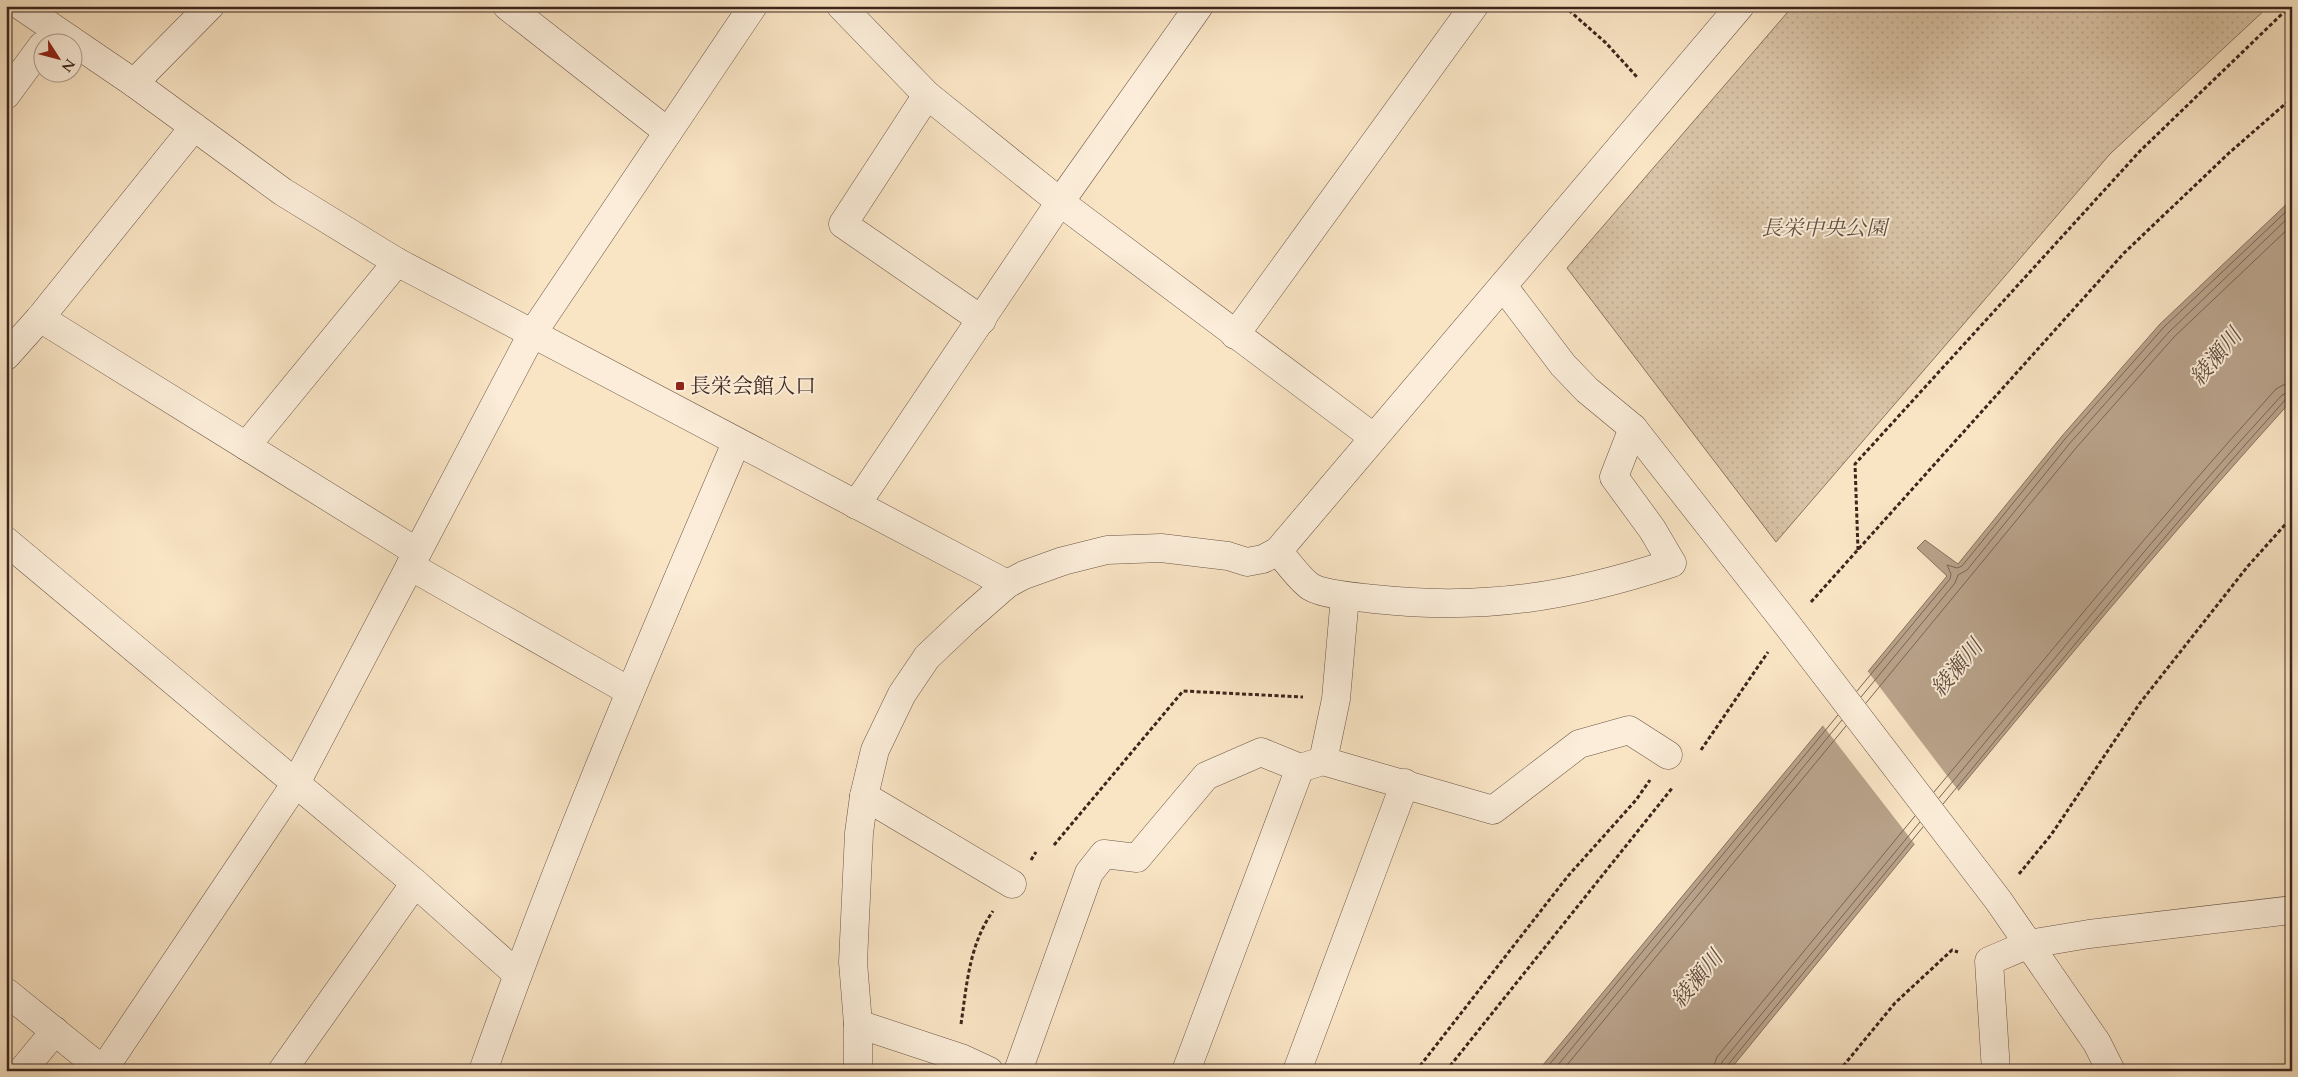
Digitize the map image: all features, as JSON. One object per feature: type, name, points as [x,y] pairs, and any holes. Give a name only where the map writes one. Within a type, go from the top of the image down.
[{"type":"street","points":[[21,6],[42,32]]},
{"type":"street","points":[[134,83],[210,6]]},
{"type":"street","points":[[507,6],[668,132]]},
{"type":"street","points":[[6,992],[103,1070],[296,783],[532,334],[753,6]]},
{"type":"street","points":[[841,6],[926,95],[1060,202],[1373,437]]},
{"type":"street","points":[[856,505],[1060,202],[1199,6]]},
{"type":"street","points":[[1235,335],[1474,6]]},
{"type":"street","points":[[858,1071],[858,1024],[853,962],[859,833],[864,796],[874,750],[902,694],[928,657],[1007,584],[1024,575],[1063,561],[1108,550],[1161,548],[1228,556],[1247,562],[1263,559],[1278,550],[1740,6]]},
{"type":"street","points":[[82,56],[134,83],[283,192],[396,262],[736,443],[1007,584]]},
{"type":"street","points":[[6,95],[32,60]]},
{"type":"street","points":[[926,95],[842,224],[982,320]]},
{"type":"street","points":[[6,356],[40,318],[194,127]]},
{"type":"street","points":[[246,446],[396,262]]},
{"type":"street","points":[[1503,286],[1563,365],[1587,390],[1633,428],[1795,635],[1990,889],[2097,1044],[2111,1071]]},
{"type":"street","points":[[40,318],[246,446],[413,559],[629,691]]},
{"type":"street","points":[[1278,550],[1311,587],[1345,596],[1407,602],[1467,604],[1552,596],[1615,582],[1672,563],[1652,529],[1614,477],[1633,428]]},
{"type":"street","points":[[483,1071],[517,974],[629,691],[736,443]]},
{"type":"street","points":[[6,541],[415,883],[517,974]]},
{"type":"street","points":[[1186,1071],[1336,699],[1345,596]]},
{"type":"street","points":[[1018,1071],[1089,873],[1104,854],[1137,858],[1206,776],[1261,752],[1405,783],[1492,810],[1579,744],[1629,730],[1668,755]]},
{"type":"street","points":[[1297,1071],[1405,783]]},
{"type":"street","points":[[864,796],[1012,884]]},
{"type":"street","points":[[282,1071],[415,883]]},
{"type":"street","points":[[1996,1071],[1989,962],[2029,944],[2089,934],[2292,910]]},
{"type":"street","points":[[858,1024],[961,1058],[989,1071]]},
{"type":"street","points":[[22,1071],[55,1031]]},
{"type":"path","points":[[1564,6],[1606,43],[1660,101]]},
{"type":"path","points":[[1858,550],[1855,464],[2140,151],[2284,12],[2292,11]]},
{"type":"path","points":[[1700,752],[1767,653],[1795,635],[1858,550],[2124,253],[2229,153],[2292,98]]},
{"type":"path","points":[[1990,889],[2051,835],[2140,703],[2248,566],[2292,517]]},
{"type":"path","points":[[1054,845],[1183,691],[1336,699]]},
{"type":"path","points":[[1416,1071],[1568,876],[1636,800],[1668,755]]},
{"type":"path","points":[[1446,1071],[1676,784]]},
{"type":"path","points":[[961,1058],[960,1037],[971,956],[983,926],[1036,852]]},
{"type":"path","points":[[1839,1071],[1895,1003],[1952,950],[1989,962]]},
{"type":"green space","name":"長栄中央公園","points":[[1793,6],[2269,6],[2110,154],[1776,542],[1567,268]]},
{"type":"water","name":"綾瀬川","points":[[2292,199],[2292,400],[2077,648],[1729,1071],[1538,1071],[1947,576],[1917,548],[1925,540],[1958,564],[2062,436],[2160,324]]},
{"type":"pier","points":[[1866,669],[1961,794],[1917,847],[1821,723]]},
{"type":"place","name":"長栄会館入口","points":[[680,386]]}]
